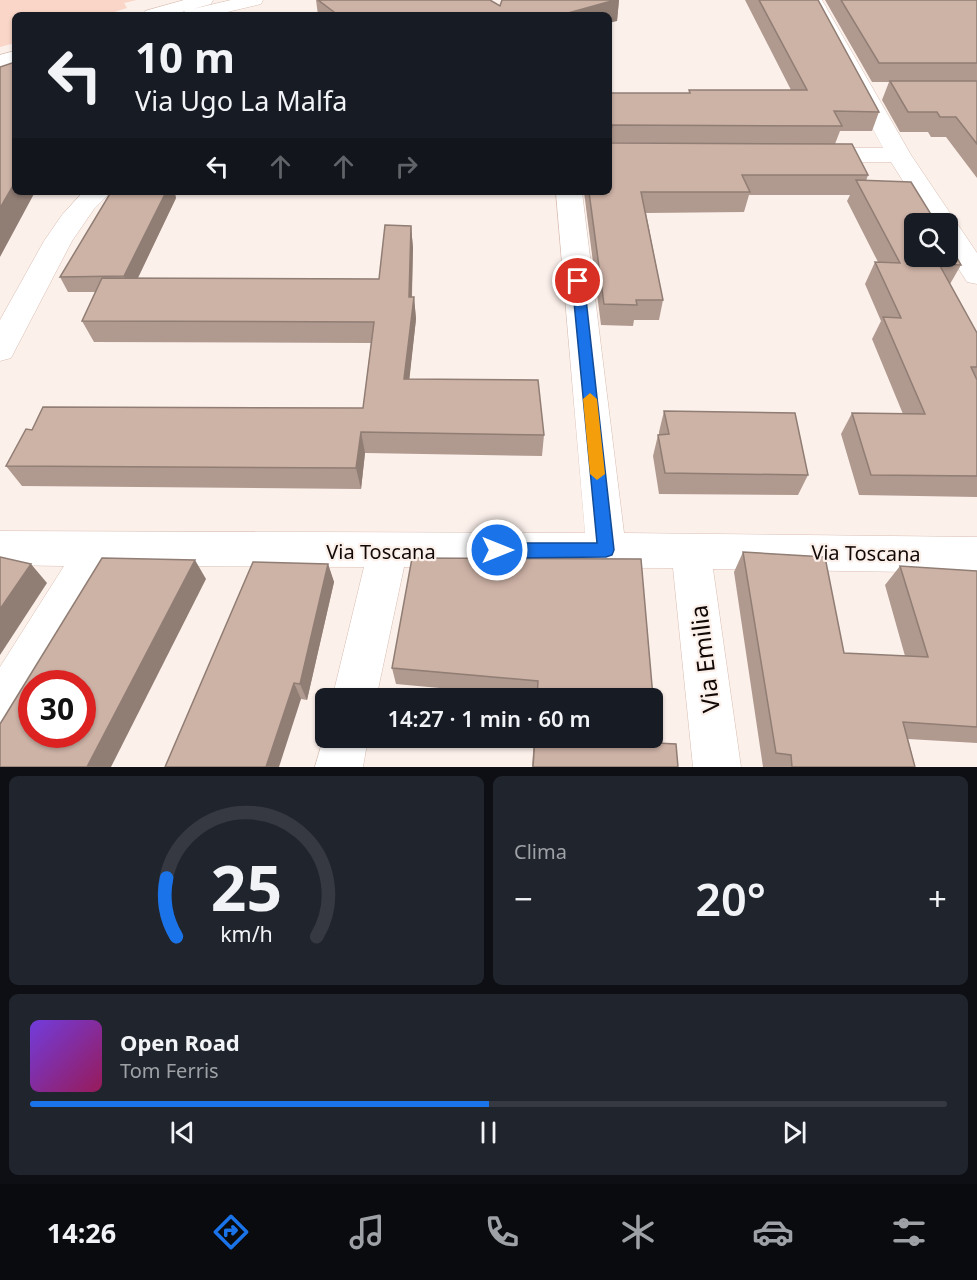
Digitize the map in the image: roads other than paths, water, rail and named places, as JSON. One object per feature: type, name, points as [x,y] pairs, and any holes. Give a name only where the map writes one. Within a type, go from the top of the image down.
[{"type":"street","points":[[162,12],[204,0]]},
{"type":"street","points":[[205,12],[255,0]]},
{"type":"street","points":[[813,0],[899,155],[941,213]]},
{"type":"street","points":[[863,90],[889,91]]},
{"type":"street","points":[[784,154],[899,155]]},
{"type":"street","points":[[0,350],[72,219],[93,195]]},
{"type":"street","points":[[569,195],[606,550]]},
{"type":"street","points":[[958,238],[977,275]]},
{"type":"street","name":"Via Toscana","points":[[0,548],[606,550],[977,555]]},
{"type":"street","points":[[0,709],[96,549]]},
{"type":"street","points":[[357,688],[388,551]]},
{"type":"street","name":"Via Emilia","points":[[691,551],[717,767]]},
{"type":"street","points":[[339,767],[343,748]]}]
